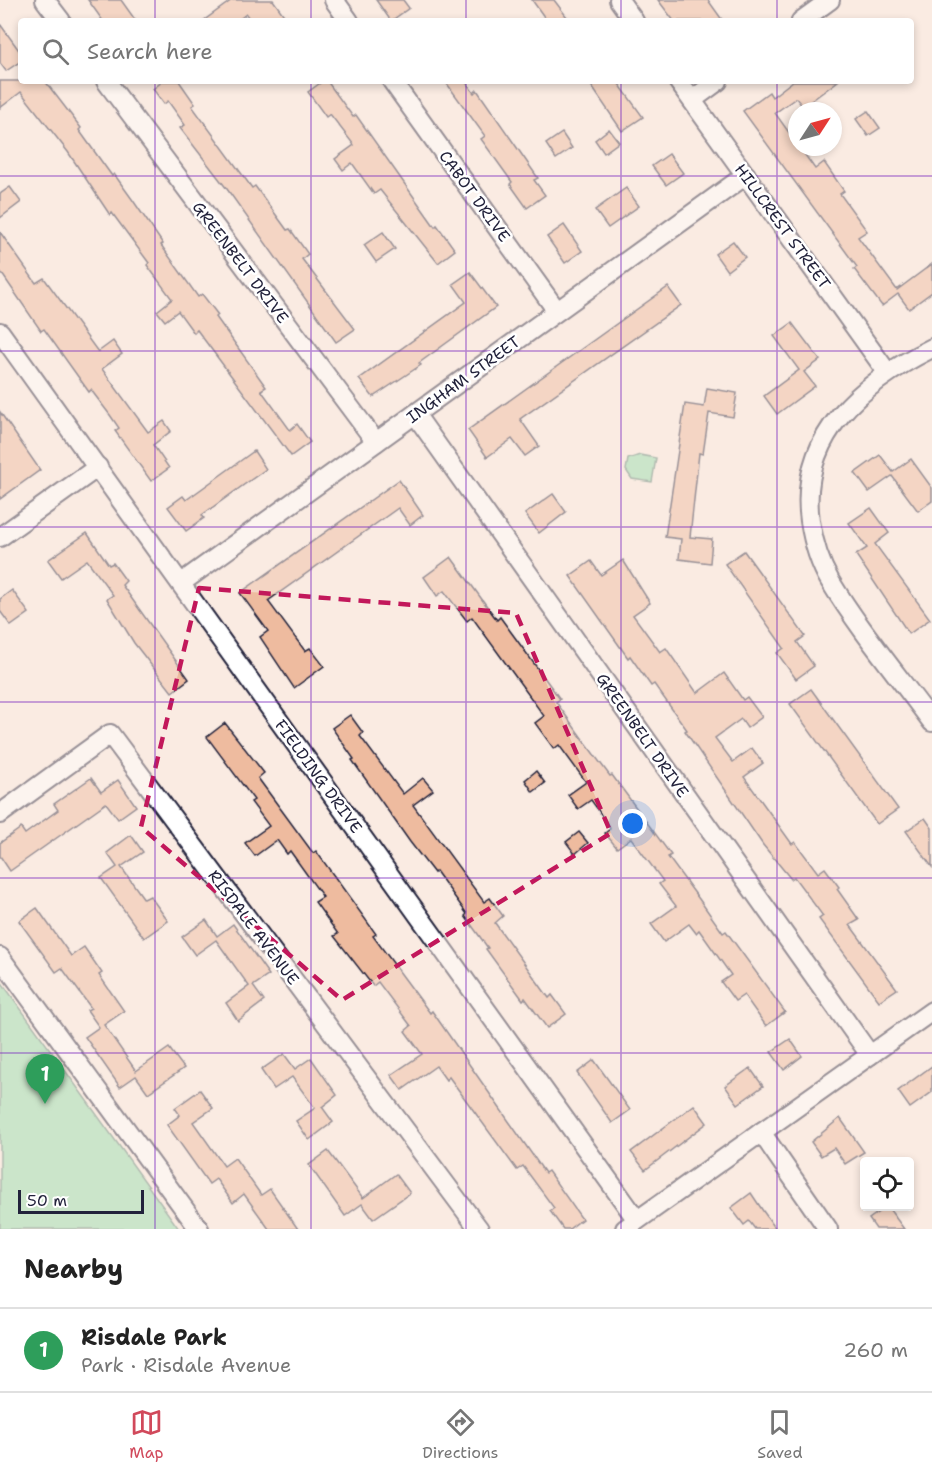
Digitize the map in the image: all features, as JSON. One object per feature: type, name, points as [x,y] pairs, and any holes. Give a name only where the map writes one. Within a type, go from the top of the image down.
[{"type":"street","points":[[45,0],[59,18]]},
{"type":"street","points":[[334,0],[347,18]]},
{"type":"street","points":[[619,0],[632,18]]},
{"type":"street","points":[[805,18],[830,0]]},
{"type":"street","name":"GREENBELT DRIVE","points":[[108,84],[376,442]]},
{"type":"street","name":"CABOT DRIVE","points":[[394,84],[557,311]]},
{"type":"street","name":"HILLCREST STREET","points":[[680,84],[887,372]]},
{"type":"street","points":[[692,100],[714,84]]},
{"type":"street","name":"INGHAM STREET","points":[[181,583],[746,175]]},
{"type":"street","name":"FIELDING DRIVE","points":[[0,332],[181,583],[631,1225]]},
{"type":"street","points":[[932,348],[887,372],[831,424],[816,450],[807,496],[813,536],[830,580],[932,722]]},
{"type":"street","name":"GREENBELT DRIVE","points":[[415,414],[870,1055]]},
{"type":"street","points":[[0,537],[98,467]]},
{"type":"street","name":"RISDALE AVENUE","points":[[0,814],[110,734],[479,1229]]},
{"type":"street","points":[[0,957],[199,1229]]},
{"type":"street","points":[[631,1225],[932,1011]]},
{"type":"street","points":[[761,1132],[828,1229]]},
{"type":"highlighted area","points":[[199,588],[516,613],[611,833],[342,1000],[141,827]]},
{"type":"green space","points":[[640,455],[656,458],[652,482],[632,479],[626,470],[628,459]]},
{"type":"green space","points":[[0,980],[179,1229],[0,1229]]},
{"type":"building","points":[[88,0],[121,0],[134,18],[101,18]]},
{"type":"building","points":[[232,0],[273,0],[286,18],[249,18],[246,14],[241,18],[207,18]]},
{"type":"building","points":[[376,0],[403,0],[409,8],[395,18],[389,18]]},
{"type":"building","points":[[532,0],[554,0],[568,18],[545,18]]},
{"type":"building","points":[[658,0],[708,0],[721,18],[672,18]]},
{"type":"building","points":[[0,24],[18,49],[18,63],[6,71],[0,63]]},
{"type":"building","points":[[0,81],[18,81],[18,84],[47,84],[81,128],[79,130],[112,176],[114,174],[132,199],[198,297],[202,294],[218,315],[216,317],[266,387],[261,390],[290,430],[297,424],[310,442],[291,456],[197,330],[194,333],[178,311],[165,321],[157,311],[172,299],[147,265],[149,263],[112,213],[110,215],[68,152],[21,92],[0,108]]},
{"type":"building","points":[[159,84],[181,84],[195,104],[192,106],[252,188],[255,186],[287,230],[290,229],[308,254],[302,259],[355,329],[336,342],[227,189],[180,128],[185,125],[168,101],[164,104],[153,89]]},
{"type":"building","points":[[319,84],[329,84],[353,117],[356,115],[435,227],[437,225],[455,250],[438,263],[380,190],[374,194],[352,163],[343,170],[335,159],[354,145],[330,114],[326,117],[308,92]]},
{"type":"building","points":[[447,84],[467,84],[474,93],[477,90],[538,178],[534,180],[545,195],[527,208],[510,184],[512,182],[481,139],[485,136]]},
{"type":"building","points":[[590,84],[619,84],[643,117],[622,131]]},
{"type":"building","points":[[789,84],[834,84],[810,102],[799,102],[796,98],[775,113],[788,131],[788,156],[806,156],[815,169],[824,162],[844,191],[840,194],[867,231],[858,237],[897,290],[932,264],[932,292],[909,309],[898,294],[882,306],[854,269],[857,267],[743,111],[769,92],[772,97]]},
{"type":"building","points":[[868,111],[880,128],[868,136],[856,119]]},
{"type":"building","points":[[609,129],[619,142],[604,153],[595,140]]},
{"type":"building","points":[[562,133],[572,148],[556,159],[546,144]]},
{"type":"building","points":[[669,154],[683,173],[666,185],[652,166]]},
{"type":"building","points":[[10,187],[21,202],[0,218],[0,194]]},
{"type":"building","points":[[626,188],[639,206],[608,228],[595,210]]},
{"type":"building","points":[[564,225],[582,251],[565,263],[547,237]]},
{"type":"building","points":[[0,232],[36,283],[44,278],[98,352],[113,341],[122,354],[102,369],[148,432],[164,421],[171,431],[153,445],[169,468],[151,481],[115,431],[119,428],[110,415],[91,390],[89,392],[44,329],[41,331],[0,271]]},
{"type":"building","points":[[383,232],[395,249],[376,262],[364,245]]},
{"type":"building","points":[[733,241],[745,257],[727,271],[715,254]]},
{"type":"building","points":[[470,272],[496,307],[419,363],[421,365],[373,397],[359,379],[466,302],[453,284]]},
{"type":"building","points":[[668,287],[681,305],[520,419],[539,446],[525,456],[512,439],[487,457],[468,430]]},
{"type":"building","points":[[792,323],[820,360],[804,372],[815,386],[777,414],[764,396],[799,370],[774,336]]},
{"type":"building","points":[[707,388],[737,393],[733,417],[709,413],[703,454],[699,453],[690,537],[712,539],[710,563],[679,559],[681,539],[665,537],[685,404],[704,407]]},
{"type":"building","points":[[0,412],[40,470],[0,499]]},
{"type":"building","points":[[254,451],[266,469],[202,515],[204,518],[186,531],[168,507],[183,496],[186,500]]},
{"type":"building","points":[[880,455],[893,472],[911,459],[932,488],[932,501],[918,511],[892,476],[869,492],[855,473]]},
{"type":"building","points":[[399,480],[423,515],[410,525],[398,508],[268,601],[305,651],[310,648],[324,666],[294,688],[260,637],[268,631],[240,593]]},
{"type":"building","points":[[553,494],[566,512],[539,533],[525,514]]},
{"type":"building","points":[[871,508],[889,533],[875,544],[930,619],[909,634],[856,555],[867,548],[849,523]]},
{"type":"building","points":[[87,533],[109,565],[113,563],[126,581],[122,585],[189,679],[172,692],[134,643],[107,599],[113,595],[87,560],[61,578],[48,560]]},
{"type":"building","points":[[744,551],[805,636],[797,642],[814,666],[796,679],[777,653],[784,648],[725,564]]},
{"type":"building","points":[[451,557],[497,620],[500,617],[560,699],[556,702],[587,745],[671,855],[668,857],[723,933],[726,931],[785,1012],[766,1026],[744,995],[735,1001],[721,982],[731,975],[699,930],[696,933],[689,924],[664,942],[651,924],[676,906],[659,884],[663,881],[631,838],[617,848],[605,833],[610,829],[609,825],[591,800],[578,809],[568,795],[586,782],[559,745],[554,749],[535,723],[544,716],[472,617],[467,621],[444,591],[437,596],[424,577]]},
{"type":"building","points":[[623,560],[650,603],[633,615],[660,652],[666,648],[697,693],[724,673],[743,700],[747,697],[762,717],[747,728],[741,719],[715,738],[733,762],[752,748],[763,763],[744,777],[792,844],[795,842],[818,873],[825,868],[859,920],[850,925],[897,989],[879,1001],[819,919],[823,916],[794,877],[791,879],[763,845],[654,684],[651,686],[630,656],[628,658],[570,576],[591,561],[601,575]]},
{"type":"building","points":[[12,590],[29,613],[11,626],[0,611],[0,599]]},
{"type":"building","points":[[811,689],[898,809],[877,824],[790,704]]},
{"type":"building","points":[[350,715],[363,733],[360,736],[403,794],[423,778],[433,790],[413,805],[484,902],[490,898],[503,916],[495,923],[549,998],[552,995],[566,1014],[547,1028],[525,998],[523,1000],[486,949],[488,948],[465,916],[467,914],[436,871],[434,873],[410,842],[352,760],[354,759],[332,728]]},
{"type":"building","points":[[225,723],[264,773],[258,778],[313,853],[316,851],[376,934],[373,936],[430,1013],[432,1011],[545,1173],[548,1171],[582,1219],[569,1229],[563,1229],[550,1211],[554,1208],[523,1166],[517,1170],[449,1077],[446,1080],[436,1066],[402,1090],[391,1075],[422,1054],[405,1031],[411,1026],[378,982],[373,986],[334,936],[338,934],[315,902],[323,897],[290,851],[287,854],[277,840],[255,856],[245,843],[269,826],[251,802],[254,800],[207,737]]},
{"type":"building","points":[[536,771],[545,783],[533,792],[525,780]]},
{"type":"building","points":[[91,778],[101,792],[118,780],[136,806],[118,819],[106,803],[10,871],[0,856],[0,843],[21,828],[25,834],[58,810],[54,804]]},
{"type":"building","points":[[925,818],[932,828],[932,867],[906,831]]},
{"type":"building","points":[[579,832],[588,843],[575,854],[566,842]]},
{"type":"building","points":[[131,835],[143,852],[121,867],[144,899],[150,896],[168,921],[144,938],[101,878],[117,867],[107,853]]},
{"type":"building","points":[[37,908],[71,956],[84,947],[102,973],[99,975],[124,1011],[104,1025],[136,1071],[169,1048],[184,1068],[148,1093],[136,1076],[120,1087],[85,1037],[99,1027],[87,1010],[91,1008],[62,968],[56,972],[19,921]]},
{"type":"building","points":[[206,920],[217,936],[233,924],[269,975],[253,986],[264,1001],[238,1021],[226,1003],[249,986],[216,940],[195,955],[182,937]]},
{"type":"building","points":[[790,1039],[802,1056],[784,1070],[771,1052]]},
{"type":"building","points":[[284,1054],[295,1069],[311,1058],[337,1095],[322,1107],[333,1122],[309,1140],[296,1121],[315,1108],[292,1077],[274,1089],[261,1070]]},
{"type":"building","points":[[594,1060],[630,1110],[612,1123],[577,1073]]},
{"type":"building","points":[[932,1066],[932,1092],[910,1108],[898,1091]]},
{"type":"building","points":[[750,1068],[763,1086],[738,1104],[725,1086]]},
{"type":"building","points":[[200,1090],[213,1108],[193,1122],[224,1166],[235,1158],[261,1195],[270,1189],[298,1229],[269,1229],[244,1194],[233,1203],[216,1179],[209,1184],[167,1125],[180,1115],[175,1108]]},
{"type":"building","points":[[694,1105],[707,1123],[645,1170],[631,1152]]},
{"type":"building","points":[[840,1118],[864,1152],[845,1164],[834,1148],[821,1156],[811,1142]]},
{"type":"building","points":[[328,1151],[363,1198],[396,1174],[410,1193],[373,1219],[362,1204],[345,1216],[309,1165]]},
{"type":"building","points":[[751,1193],[776,1229],[755,1229],[749,1221],[744,1225],[731,1208]]},
{"type":"building","points":[[880,1211],[891,1211],[904,1229],[876,1229],[869,1219]]},
{"type":"place","name":"Risdale Park","points":[[45,1104]]}]
